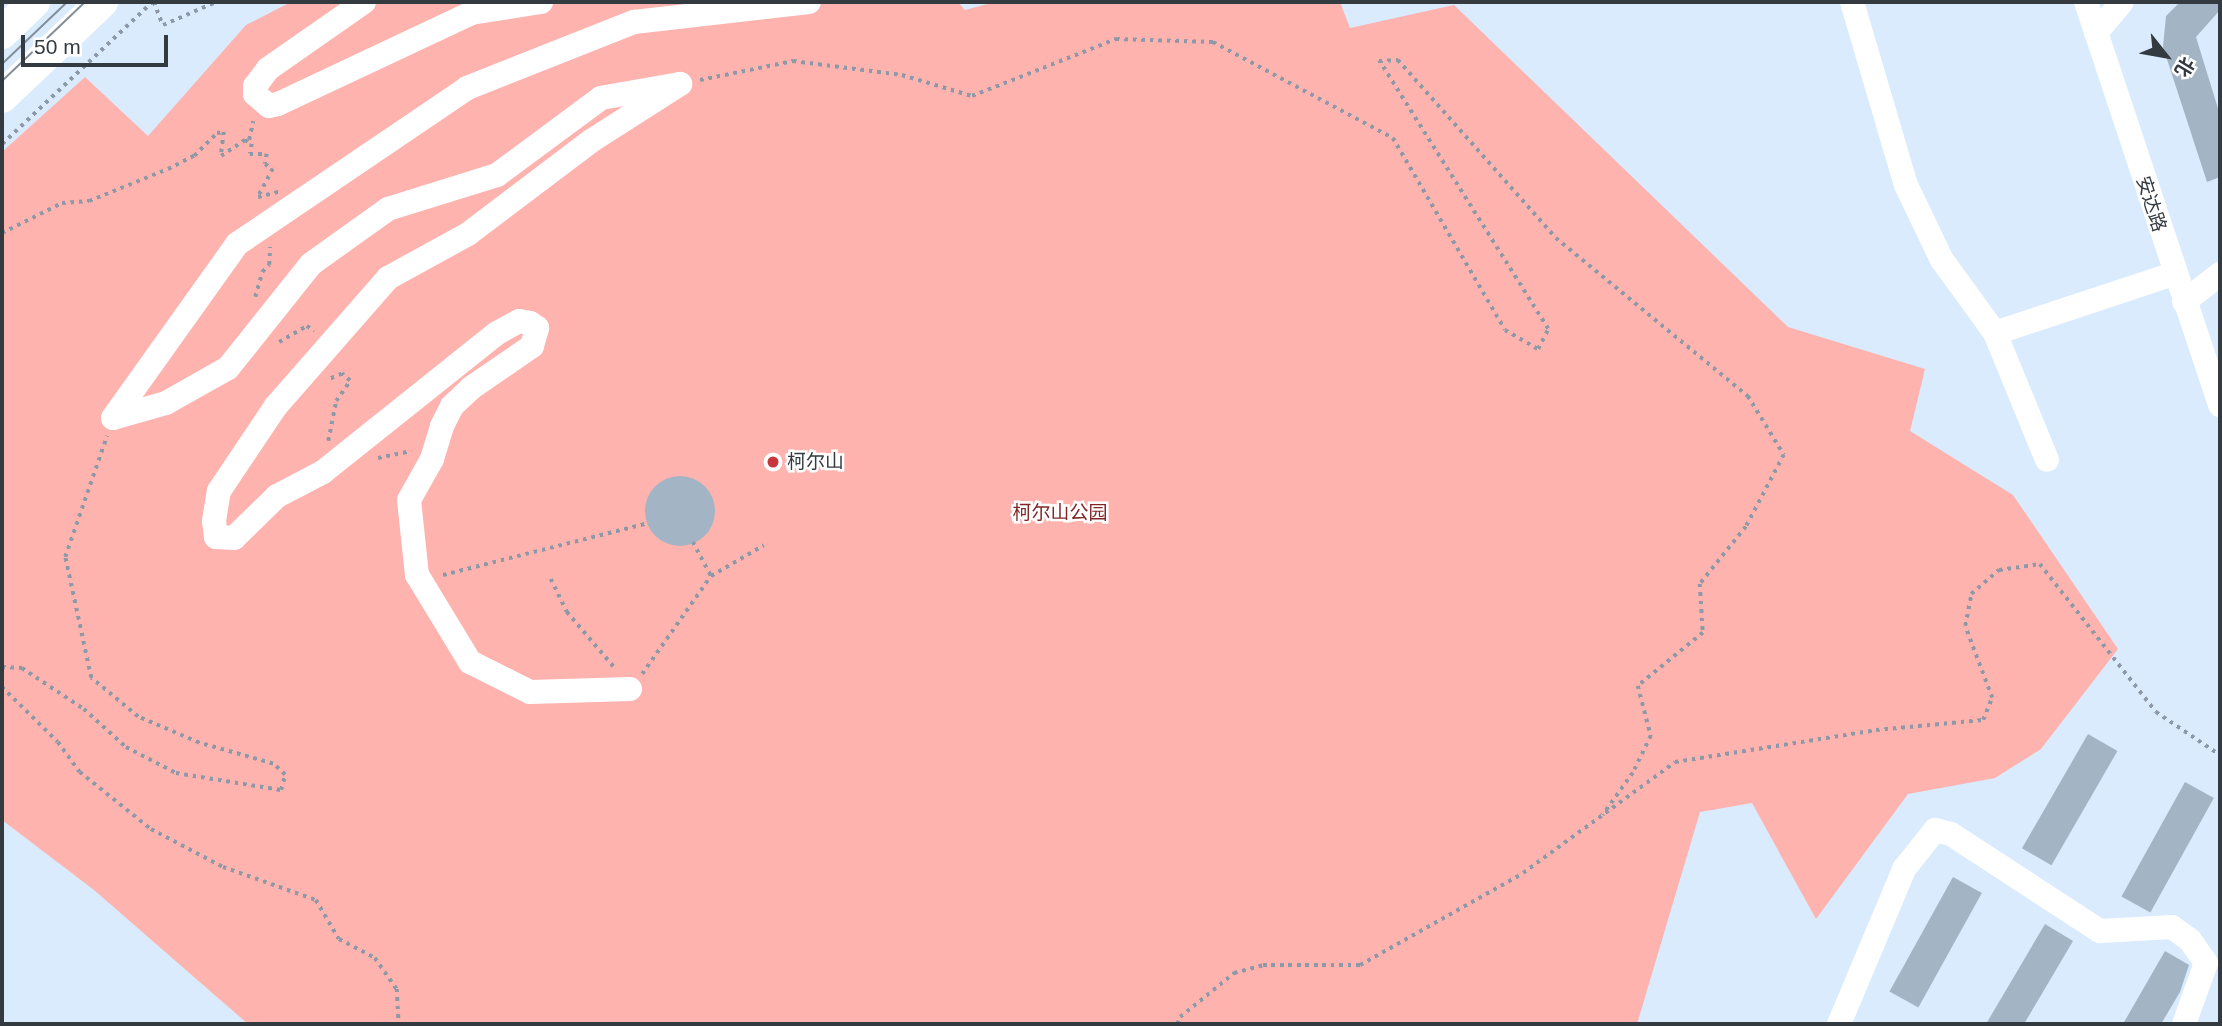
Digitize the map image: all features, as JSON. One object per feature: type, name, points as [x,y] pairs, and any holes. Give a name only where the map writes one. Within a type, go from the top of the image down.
[{"type":"main road","points":[[2,33],[34,2]]},
{"type":"main road","points":[[2,97],[102,2]]},
{"type":"street","points":[[364,2],[268,69],[255,86],[255,94],[269,106],[278,104],[471,13],[541,2]]},
{"type":"street","points":[[113,418],[237,244],[467,88],[634,22],[808,2]]},
{"type":"street","points":[[1852,2],[1906,185],[1942,260],[1995,333],[2047,460]]},
{"type":"street","name":"安达路","points":[[2086,2],[2173,274],[2220,405]]},
{"type":"street","points":[[2095,33],[2123,2]]},
{"type":"street","points":[[113,418],[166,403],[228,368],[311,264],[388,209],[497,175],[601,98],[680,84]]},
{"type":"street","points":[[630,689],[530,692],[470,662],[420,580],[410,500],[432,459],[452,406],[532,346],[537,328],[530,323],[519,321],[497,333],[323,472],[277,496],[234,538],[216,537],[219,491],[276,406],[388,278],[468,234],[591,141],[680,84]]},
{"type":"street","points":[[1995,333],[2173,274]]},
{"type":"street","points":[[2184,302],[2220,274]]},
{"type":"street","points":[[1839,1024],[1904,869],[1935,830],[1951,834],[2100,931],[2172,927],[2190,940],[2206,962],[2184,1024]]},
{"type":"path","points":[[2,144],[153,2],[163,25],[216,2]]},
{"type":"path","points":[[680,84],[793,61],[902,75],[972,96],[1116,39],[1213,43],[1393,138],[1505,330],[1538,349],[1548,329],[1379,61],[1398,60],[1556,238],[1748,397],[1784,455],[1746,527],[1700,584],[1703,633],[1638,686],[1651,736],[1633,772],[1604,815]]},
{"type":"path","points":[[2,233],[62,203],[89,201],[168,169],[194,156],[217,133],[224,132],[221,156],[245,140],[252,144],[250,154],[267,154],[265,164],[273,169],[258,197],[274,190],[288,195],[287,212],[267,237],[273,253],[269,265],[249,304]]},
{"type":"path","points":[[240,352],[268,349],[307,326],[318,336],[318,360]]},
{"type":"path","points":[[289,394],[316,380],[348,376],[330,420],[323,472]]},
{"type":"path","points":[[2,667],[22,668],[84,709],[126,747],[176,773],[281,790],[285,775],[273,764],[198,743],[138,717],[91,678],[65,557],[113,418]]},
{"type":"path","points":[[373,459],[416,450],[432,459]]},
{"type":"path","points":[[420,580],[648,523]]},
{"type":"path","points":[[693,542],[711,576]]},
{"type":"path","points":[[551,579],[567,612],[630,689],[711,576],[764,545]]},
{"type":"path","points":[[1177,1024],[1180,1017],[1234,973],[1264,965],[1360,965],[1523,873],[1675,762],[1876,730],[1983,720],[1992,698],[1965,626],[1971,594],[1999,570],[2040,564],[2156,712],[2220,755]]},
{"type":"path","points":[[2,687],[58,742],[80,772],[151,829],[223,867],[316,900],[339,940],[375,958],[397,989],[399,1024]]},
{"type":"green space","name":"柯尔山公园","points":[[291,2],[958,2],[965,10],[995,2],[1340,2],[1350,28],[1454,5],[1788,327],[1925,369],[1910,431],[2013,495],[2118,649],[2041,749],[1995,778],[1908,794],[1816,919],[1752,803],[1700,812],[1637,1024],[248,1024],[94,890],[2,820],[2,152],[85,77],[148,136],[246,25]]},
{"type":"building","points":[[2180,2],[2220,2],[2220,10],[2196,37],[2220,115],[2220,177],[2207,182],[2163,47],[2166,16]]},
{"type":"building","points":[[680,476],[705,486],[715,511],[705,536],[680,546],[655,536],[645,511],[655,486]]},
{"type":"building","points":[[2088,734],[2117,751],[2051,865],[2022,848]]},
{"type":"building","points":[[2185,782],[2214,798],[2150,913],[2121,897]]},
{"type":"building","points":[[1953,877],[1982,893],[1918,1008],[1889,992]]},
{"type":"building","points":[[2045,924],[2073,941],[2024,1024],[1986,1024]]},
{"type":"building","points":[[2165,951],[2189,965],[2180,992],[2161,1024],[2123,1024]]},
{"type":"tram line","points":[[2,64],[67,2]]},
{"type":"tram line","points":[[2,81],[85,2]]},
{"type":"place","name":"柯尔山","points":[[773,462]]}]
